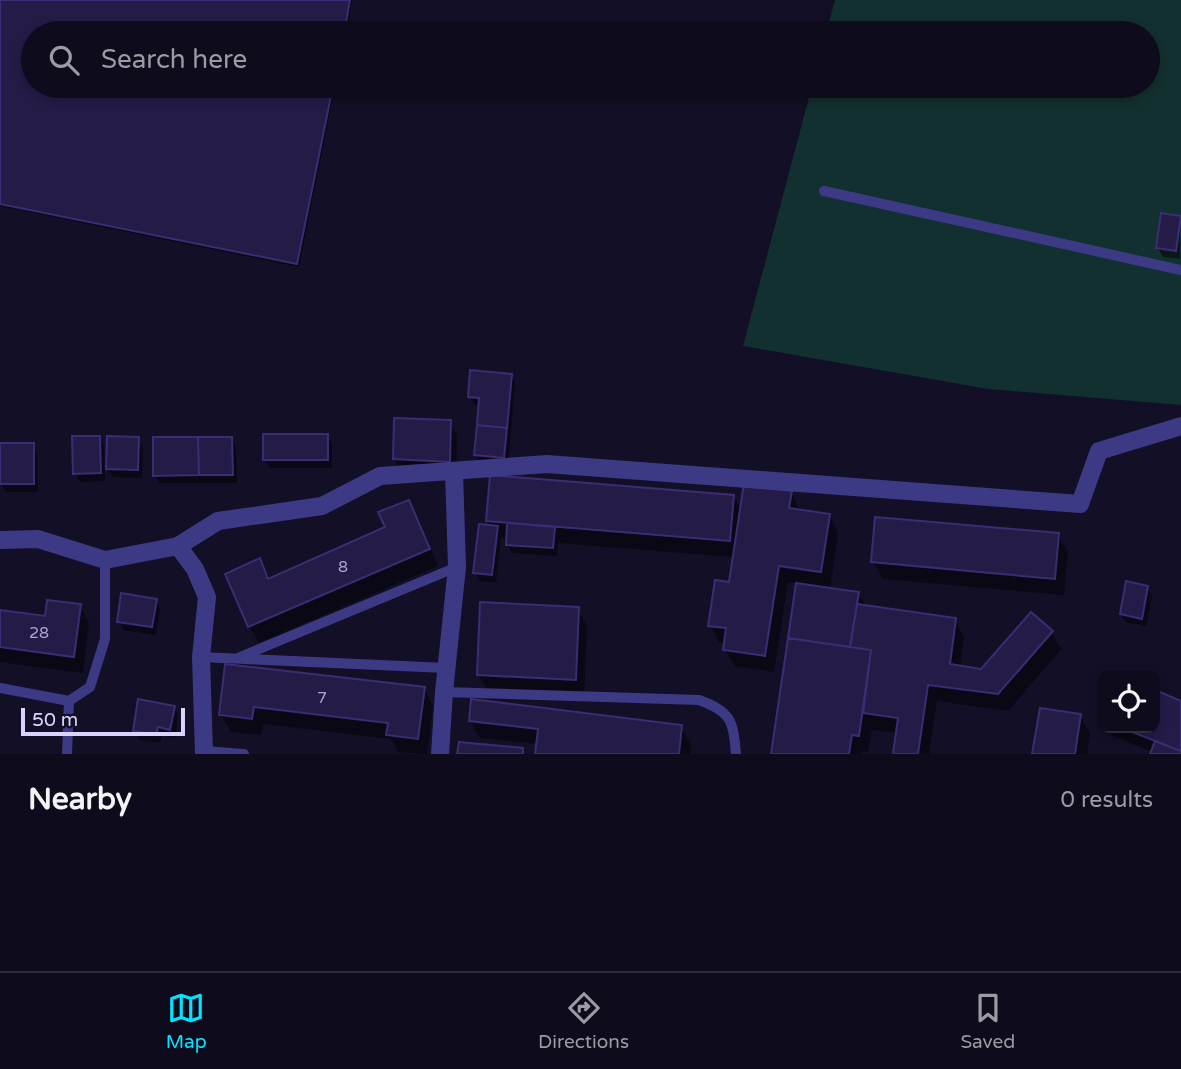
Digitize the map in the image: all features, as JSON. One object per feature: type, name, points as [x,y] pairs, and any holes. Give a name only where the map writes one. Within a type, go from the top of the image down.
[{"type":"street","points":[[0,540],[38,540],[105,560],[177,545],[218,521],[322,506],[380,476],[547,464],[1080,504],[1099,452],[1181,426]]},
{"type":"street","points":[[440,754],[457,568],[454,471]]},
{"type":"street","points":[[177,545],[195,569],[207,597],[201,657],[204,752]]},
{"type":"lane","points":[[824,191],[1181,270]]},
{"type":"lane","points":[[0,688],[69,701],[90,687],[105,639],[105,560]]},
{"type":"lane","points":[[237,659],[457,568]]},
{"type":"lane","points":[[201,657],[446,668]]},
{"type":"lane","points":[[444,692],[699,700],[716,706],[727,716],[734,730],[736,754]]},
{"type":"lane","points":[[67,754],[69,701]]},
{"type":"lane","points":[[204,752],[244,754]]},
{"type":"green space","points":[[835,0],[1181,0],[1181,405],[988,389],[743,346],[809,98],[1160,98],[1160,21],[829,21]]},
{"type":"building","points":[[0,0],[350,0],[346,21],[21,21],[21,98],[331,98],[297,264],[0,204]]},
{"type":"building","points":[[1161,213],[1181,216],[1176,251],[1156,248]]},
{"type":"building","points":[[470,370],[512,374],[507,428],[477,425],[479,398],[468,397]]},
{"type":"building","points":[[394,418],[451,420],[450,462],[393,459]]},
{"type":"building","points":[[477,425],[507,428],[504,458],[474,455]]},
{"type":"building","points":[[263,434],[328,434],[328,460],[263,460]]},
{"type":"building","points":[[72,436],[100,436],[101,473],[73,474]]},
{"type":"building","points":[[107,436],[139,437],[138,470],[106,469]]},
{"type":"building","points":[[153,437],[198,437],[199,475],[153,476]]},
{"type":"building","points":[[198,437],[232,437],[233,475],[199,475]]},
{"type":"building","points":[[0,443],[34,443],[34,484],[0,484]]},
{"type":"building","points":[[490,475],[734,495],[730,541],[486,521]]},
{"type":"building","points":[[744,483],[792,491],[789,508],[830,514],[821,572],[779,566],[765,656],[723,650],[726,628],[708,626],[715,580],[729,582]]},
{"type":"building","points":[[409,500],[430,549],[248,627],[225,574],[260,558],[268,579],[385,527],[378,512]]},
{"type":"building","points":[[875,517],[1059,533],[1055,579],[871,562]]},
{"type":"building","points":[[507,523],[555,527],[553,548],[506,545]]},
{"type":"building","points":[[479,524],[498,526],[492,575],[473,573]]},
{"type":"building","points":[[1126,581],[1148,586],[1142,619],[1120,614]]},
{"type":"building","points":[[796,583],[859,592],[850,647],[788,638]]},
{"type":"building","points":[[121,593],[157,599],[152,627],[117,622]]},
{"type":"building","points":[[47,600],[81,604],[74,657],[0,647],[0,610],[45,616]]},
{"type":"building","points":[[480,602],[579,607],[576,680],[477,675]]},
{"type":"building","points":[[857,604],[956,618],[950,664],[981,669],[1031,612],[1053,631],[998,694],[928,685],[918,754],[893,754],[898,718],[863,713],[871,650],[850,647]]},
{"type":"building","points":[[788,638],[871,650],[859,736],[852,735],[849,754],[771,754]]},
{"type":"building","points":[[225,664],[425,687],[418,739],[386,735],[388,723],[254,707],[252,719],[219,715]]},
{"type":"building","points":[[1160,692],[1181,701],[1181,751],[1135,733],[1160,733]]},
{"type":"building","points":[[138,699],[175,706],[170,730],[158,727],[156,735],[133,731]]},
{"type":"building","points":[[471,699],[682,725],[679,754],[535,754],[538,729],[469,721]]},
{"type":"building","points":[[1040,708],[1081,714],[1075,754],[1032,754]]},
{"type":"building","points":[[1155,741],[1181,751],[1181,754],[1150,754]]},
{"type":"building","points":[[459,742],[523,748],[523,754],[457,754]]}]
